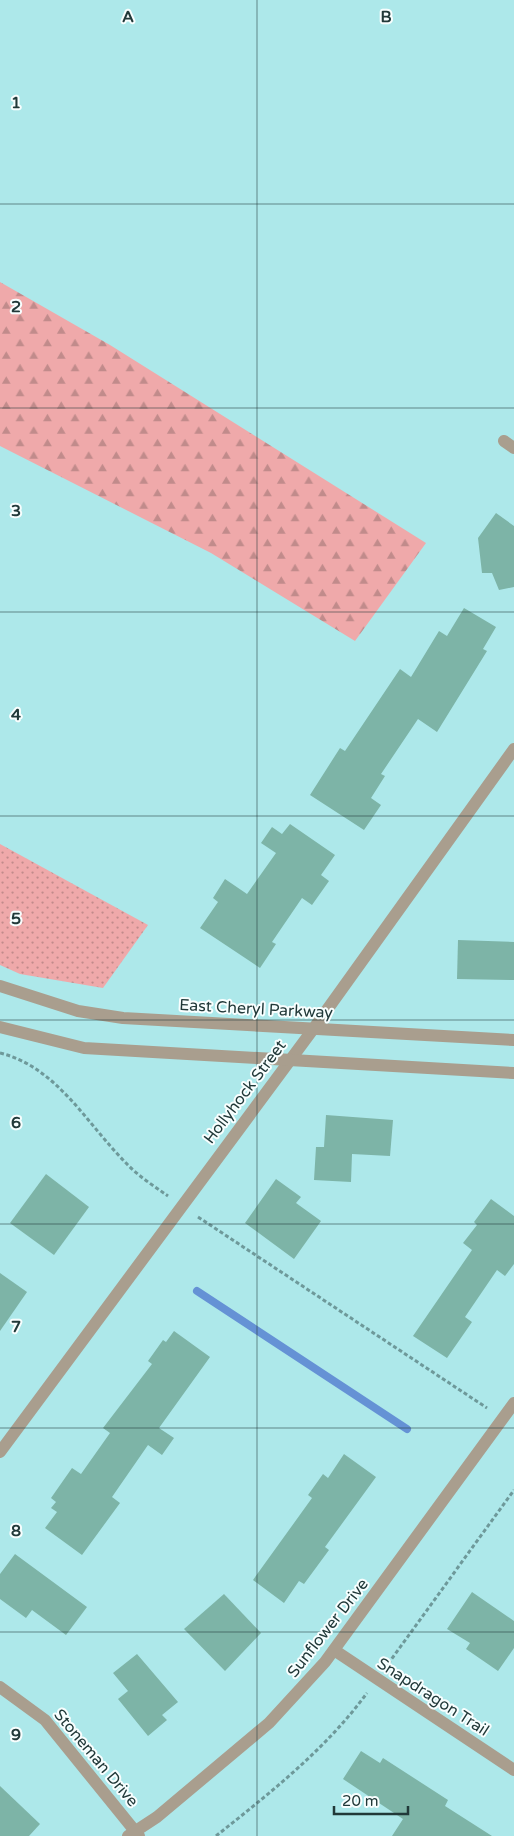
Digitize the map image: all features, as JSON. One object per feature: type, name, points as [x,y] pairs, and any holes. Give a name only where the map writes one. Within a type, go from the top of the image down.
[{"type":"street","name":"Hollyhock Street","points":[[0,1452],[314,1028],[514,749]]},
{"type":"street","name":"East Cheryl Parkway","points":[[0,986],[78,1010],[124,1018],[514,1040]]},
{"type":"street","points":[[0,1027],[84,1048],[514,1074]]},
{"type":"street","name":"Sunflower Drive","points":[[134,1834],[269,1724],[334,1650],[514,1404]]},
{"type":"street","name":"Snapdragon Trail","points":[[334,1650],[514,1770]]},
{"type":"street","name":"Stoneman Drive","points":[[0,1687],[46,1720],[134,1834]]},
{"type":"path","points":[[0,1053],[19,1058],[65,1092],[127,1164],[170,1197]]},
{"type":"path","points":[[194,1214],[494,1412]]},
{"type":"path","points":[[397,1652],[514,1490]]},
{"type":"path","points":[[216,1836],[291,1774],[357,1706]]},
{"type":"green space","points":[[0,282],[110,345],[426,543],[355,641],[211,553],[0,446]]},
{"type":"green space","points":[[0,844],[148,925],[103,988],[20,974],[0,965]]},
{"type":"building","points":[[496,513],[514,526],[514,587],[499,590],[492,573],[482,573],[478,538]]},
{"type":"building","points":[[464,608],[496,627],[483,649],[487,651],[437,732],[418,719],[381,774],[385,776],[371,798],[381,805],[364,830],[310,795],[340,748],[345,751],[400,669],[411,677],[439,631],[447,636]]},
{"type":"building","points":[[290,824],[335,855],[321,875],[329,881],[312,905],[302,898],[272,942],[276,944],[260,968],[200,928],[218,902],[213,898],[225,879],[247,894],[276,853],[261,843],[272,827],[282,834]]},
{"type":"building","points":[[458,940],[514,942],[514,980],[457,979]]},
{"type":"building","points":[[326,1115],[393,1120],[390,1156],[352,1154],[351,1182],[314,1180],[316,1147],[324,1147]]},
{"type":"building","points":[[46,1174],[89,1207],[54,1255],[10,1223]]},
{"type":"building","points":[[276,1179],[301,1197],[296,1203],[321,1221],[294,1259],[245,1223]]},
{"type":"building","points":[[491,1199],[514,1216],[514,1264],[505,1276],[497,1270],[465,1317],[472,1322],[447,1358],[413,1336],[472,1250],[463,1243],[477,1225],[474,1222]]},
{"type":"building","points":[[0,1273],[27,1292],[0,1331]]},
{"type":"building","points":[[174,1331],[210,1357],[159,1428],[174,1438],[162,1455],[148,1445],[112,1497],[120,1503],[82,1555],[45,1528],[57,1512],[51,1508],[56,1502],[51,1498],[72,1468],[81,1474],[110,1433],[103,1428],[152,1364],[148,1361],[163,1340],[166,1342]]},
{"type":"building","points":[[344,1454],[376,1477],[325,1547],[329,1550],[304,1584],[299,1581],[284,1603],[253,1580],[312,1498],[308,1495],[323,1474],[328,1478]]},
{"type":"building","points":[[15,1554],[87,1607],[66,1635],[32,1610],[26,1618],[0,1599],[0,1574]]},
{"type":"building","points":[[472,1592],[514,1621],[514,1648],[498,1671],[466,1649],[470,1643],[447,1629]]},
{"type":"building","points":[[224,1594],[261,1633],[225,1671],[184,1629]]},
{"type":"building","points":[[137,1654],[178,1702],[162,1715],[167,1720],[148,1736],[118,1699],[128,1691],[113,1673]]},
{"type":"building","points":[[361,1751],[380,1763],[383,1758],[448,1800],[445,1806],[492,1836],[392,1836],[403,1819],[343,1779]]},
{"type":"building","points":[[0,1786],[40,1824],[29,1836],[0,1836]]},
{"type":"waterway","points":[[197,1291],[407,1429]]}]
